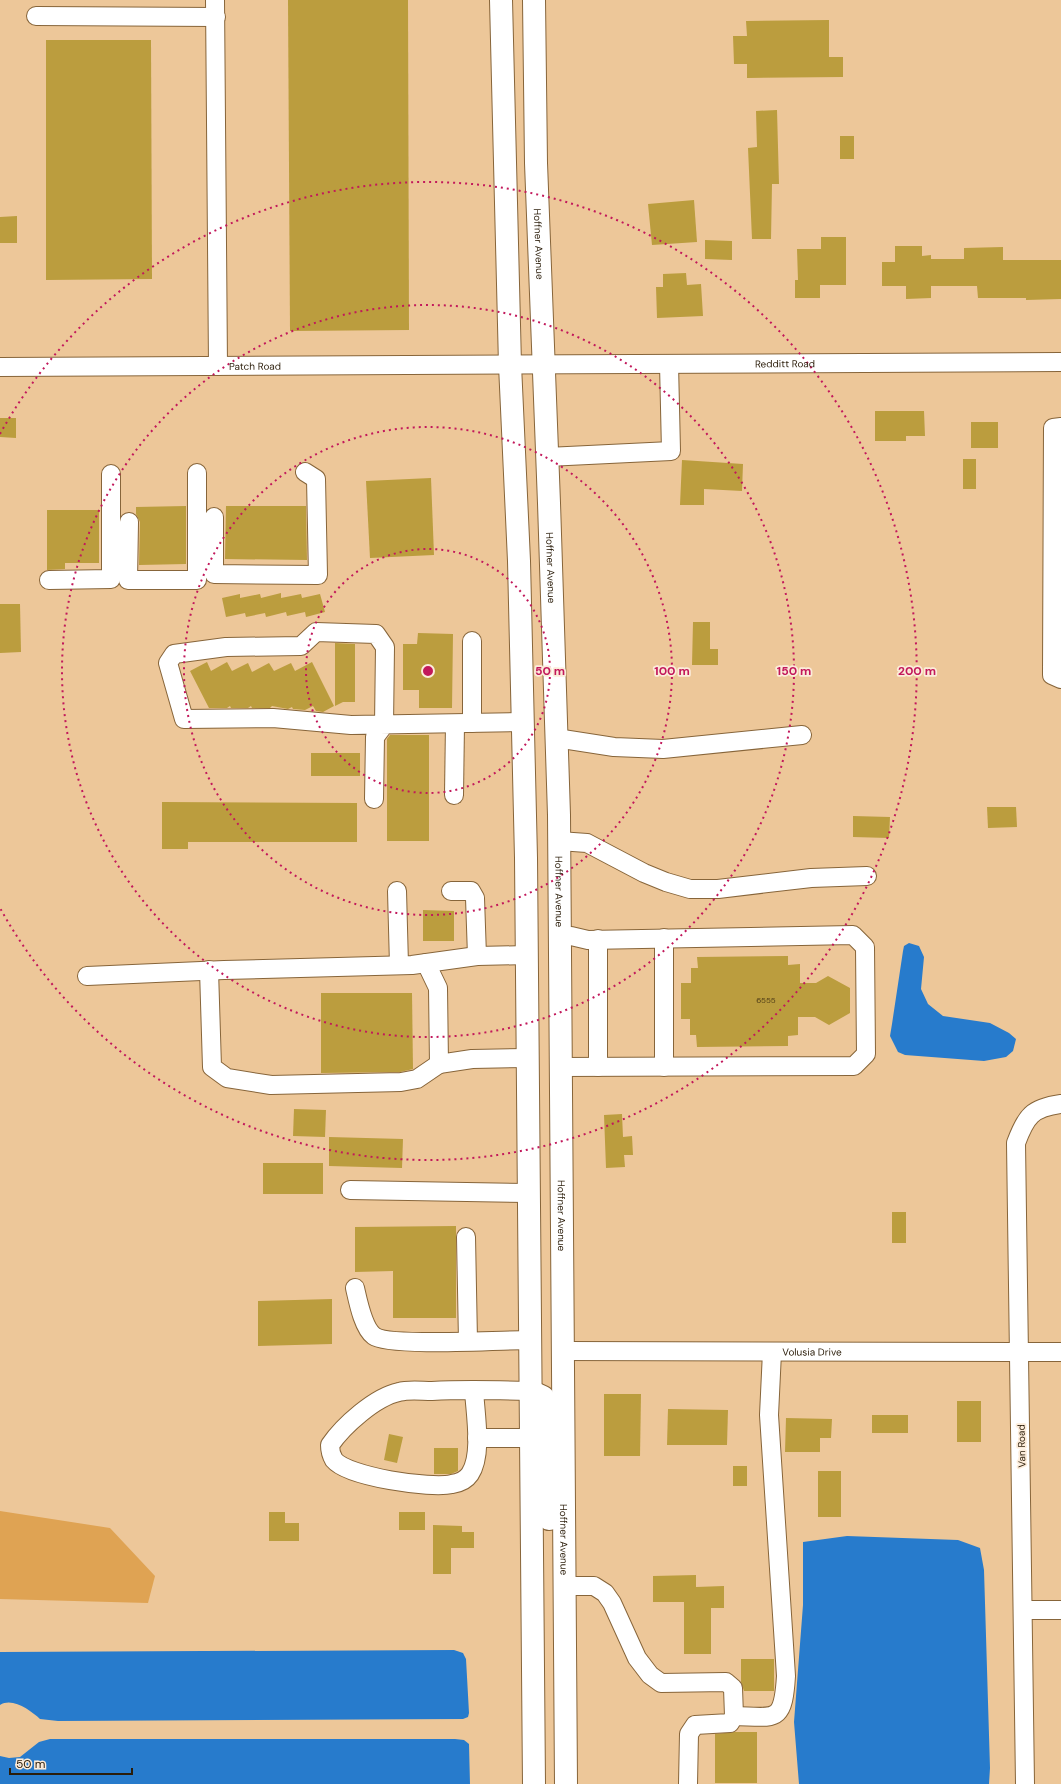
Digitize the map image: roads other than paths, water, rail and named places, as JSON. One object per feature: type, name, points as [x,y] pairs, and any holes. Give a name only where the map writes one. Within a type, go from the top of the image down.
[{"type":"main road","points":[[501,0],[510,365],[519,561],[523,722],[527,956],[529,1340],[534,1784]]},
{"type":"main road","name":"Hoffner Avenue","points":[[534,0],[536,163],[559,841],[566,1784]]},
{"type":"main road","points":[[523,722],[540,741],[545,756],[550,830],[559,841]]},
{"type":"main road","points":[[527,956],[540,978],[541,1031],[550,1053],[560,1067]]},
{"type":"main road","points":[[528,1193],[542,1217],[541,1308],[543,1333],[548,1342],[563,1351]]},
{"type":"main road","points":[[530,1391],[543,1397],[547,1410],[550,1560],[565,1586]]},
{"type":"street","points":[[36,16],[215,8],[218,366]]},
{"type":"street","name":"Redditt Road","points":[[510,365],[1061,362]]},
{"type":"street","points":[[547,457],[671,451],[669,364]]},
{"type":"street","name":"Patch Road","points":[[0,367],[510,365]]},
{"type":"street","points":[[1061,427],[1053,428],[1052,659],[1052,675],[1061,679]]},
{"type":"street","points":[[214,518],[214,574],[318,575],[316,479],[305,472]]},
{"type":"street","points":[[129,522],[128,580],[197,580],[197,473]]},
{"type":"street","points":[[49,580],[111,579],[111,474]]},
{"type":"street","points":[[374,799],[375,737],[384,725],[385,647],[376,634],[316,632],[301,646],[226,647],[174,654],[168,663],[184,719],[273,718],[351,725],[384,725],[464,724],[523,722]]},
{"type":"street","points":[[454,795],[464,724],[472,641]]},
{"type":"street","points":[[556,738],[614,747],[663,748],[802,735]]},
{"type":"street","points":[[559,841],[587,843],[644,873],[666,882],[690,889],[725,888],[811,878],[867,876]]},
{"type":"street","points":[[397,891],[399,965]]},
{"type":"street","points":[[451,891],[471,891],[476,898],[477,956]]},
{"type":"street","points":[[559,937],[571,936],[588,940],[853,935],[865,947],[866,1054],[854,1066],[560,1067]]},
{"type":"street","points":[[664,938],[664,1067]]},
{"type":"street","points":[[598,939],[598,1067]]},
{"type":"street","points":[[87,976],[209,970],[399,965],[477,956],[527,956]]},
{"type":"street","points":[[426,963],[438,988],[439,1064]]},
{"type":"street","points":[[209,970],[212,1067],[227,1078],[271,1085],[401,1082],[417,1079],[439,1064],[472,1059],[528,1058]]},
{"type":"street","name":"Van Road","points":[[1025,1784],[1024,1610],[1016,1143],[1023,1125],[1032,1113],[1044,1107],[1061,1104]]},
{"type":"street","points":[[350,1190],[528,1193]]},
{"type":"street","points":[[466,1237],[468,1341]]},
{"type":"street","points":[[355,1288],[365,1323],[374,1336],[386,1340],[529,1340]]},
{"type":"street","name":"Volusia Drive","points":[[563,1351],[1061,1352]]},
{"type":"street","points":[[734,1716],[773,1717],[780,1712],[785,1695],[786,1676],[770,1416],[772,1352]]},
{"type":"street","points":[[474,1390],[477,1446],[474,1468],[470,1475],[463,1481],[450,1485],[384,1480],[355,1472],[335,1461],[330,1452],[330,1445],[336,1436],[357,1416],[380,1400],[398,1392],[474,1390],[530,1391]]},
{"type":"street","points":[[477,1438],[530,1438]]},
{"type":"street","points":[[565,1586],[594,1586],[605,1593],[612,1603],[636,1658],[650,1675],[662,1683],[726,1682],[733,1688],[734,1716],[730,1723],[695,1725],[689,1734],[688,1784]]},
{"type":"street","points":[[1024,1610],[1061,1610]]},
{"type":"water","points":[[909,943],[919,946],[924,957],[921,989],[928,1004],[943,1016],[990,1023],[1009,1033],[1016,1039],[1013,1051],[1006,1057],[984,1061],[905,1055],[898,1052],[890,1036],[904,946]]},
{"type":"water","points":[[847,1536],[958,1540],[980,1548],[984,1570],[990,1768],[989,1784],[799,1784],[794,1722],[803,1605],[803,1542]]},
{"type":"water","points":[[454,1650],[463,1653],[466,1659],[469,1713],[468,1717],[463,1719],[58,1721],[40,1719],[32,1712],[16,1704],[5,1703],[0,1705],[0,1652]]},
{"type":"water","points":[[50,1739],[455,1739],[464,1740],[469,1744],[470,1784],[0,1784],[0,1756],[9,1758],[20,1757],[39,1742]]}]
